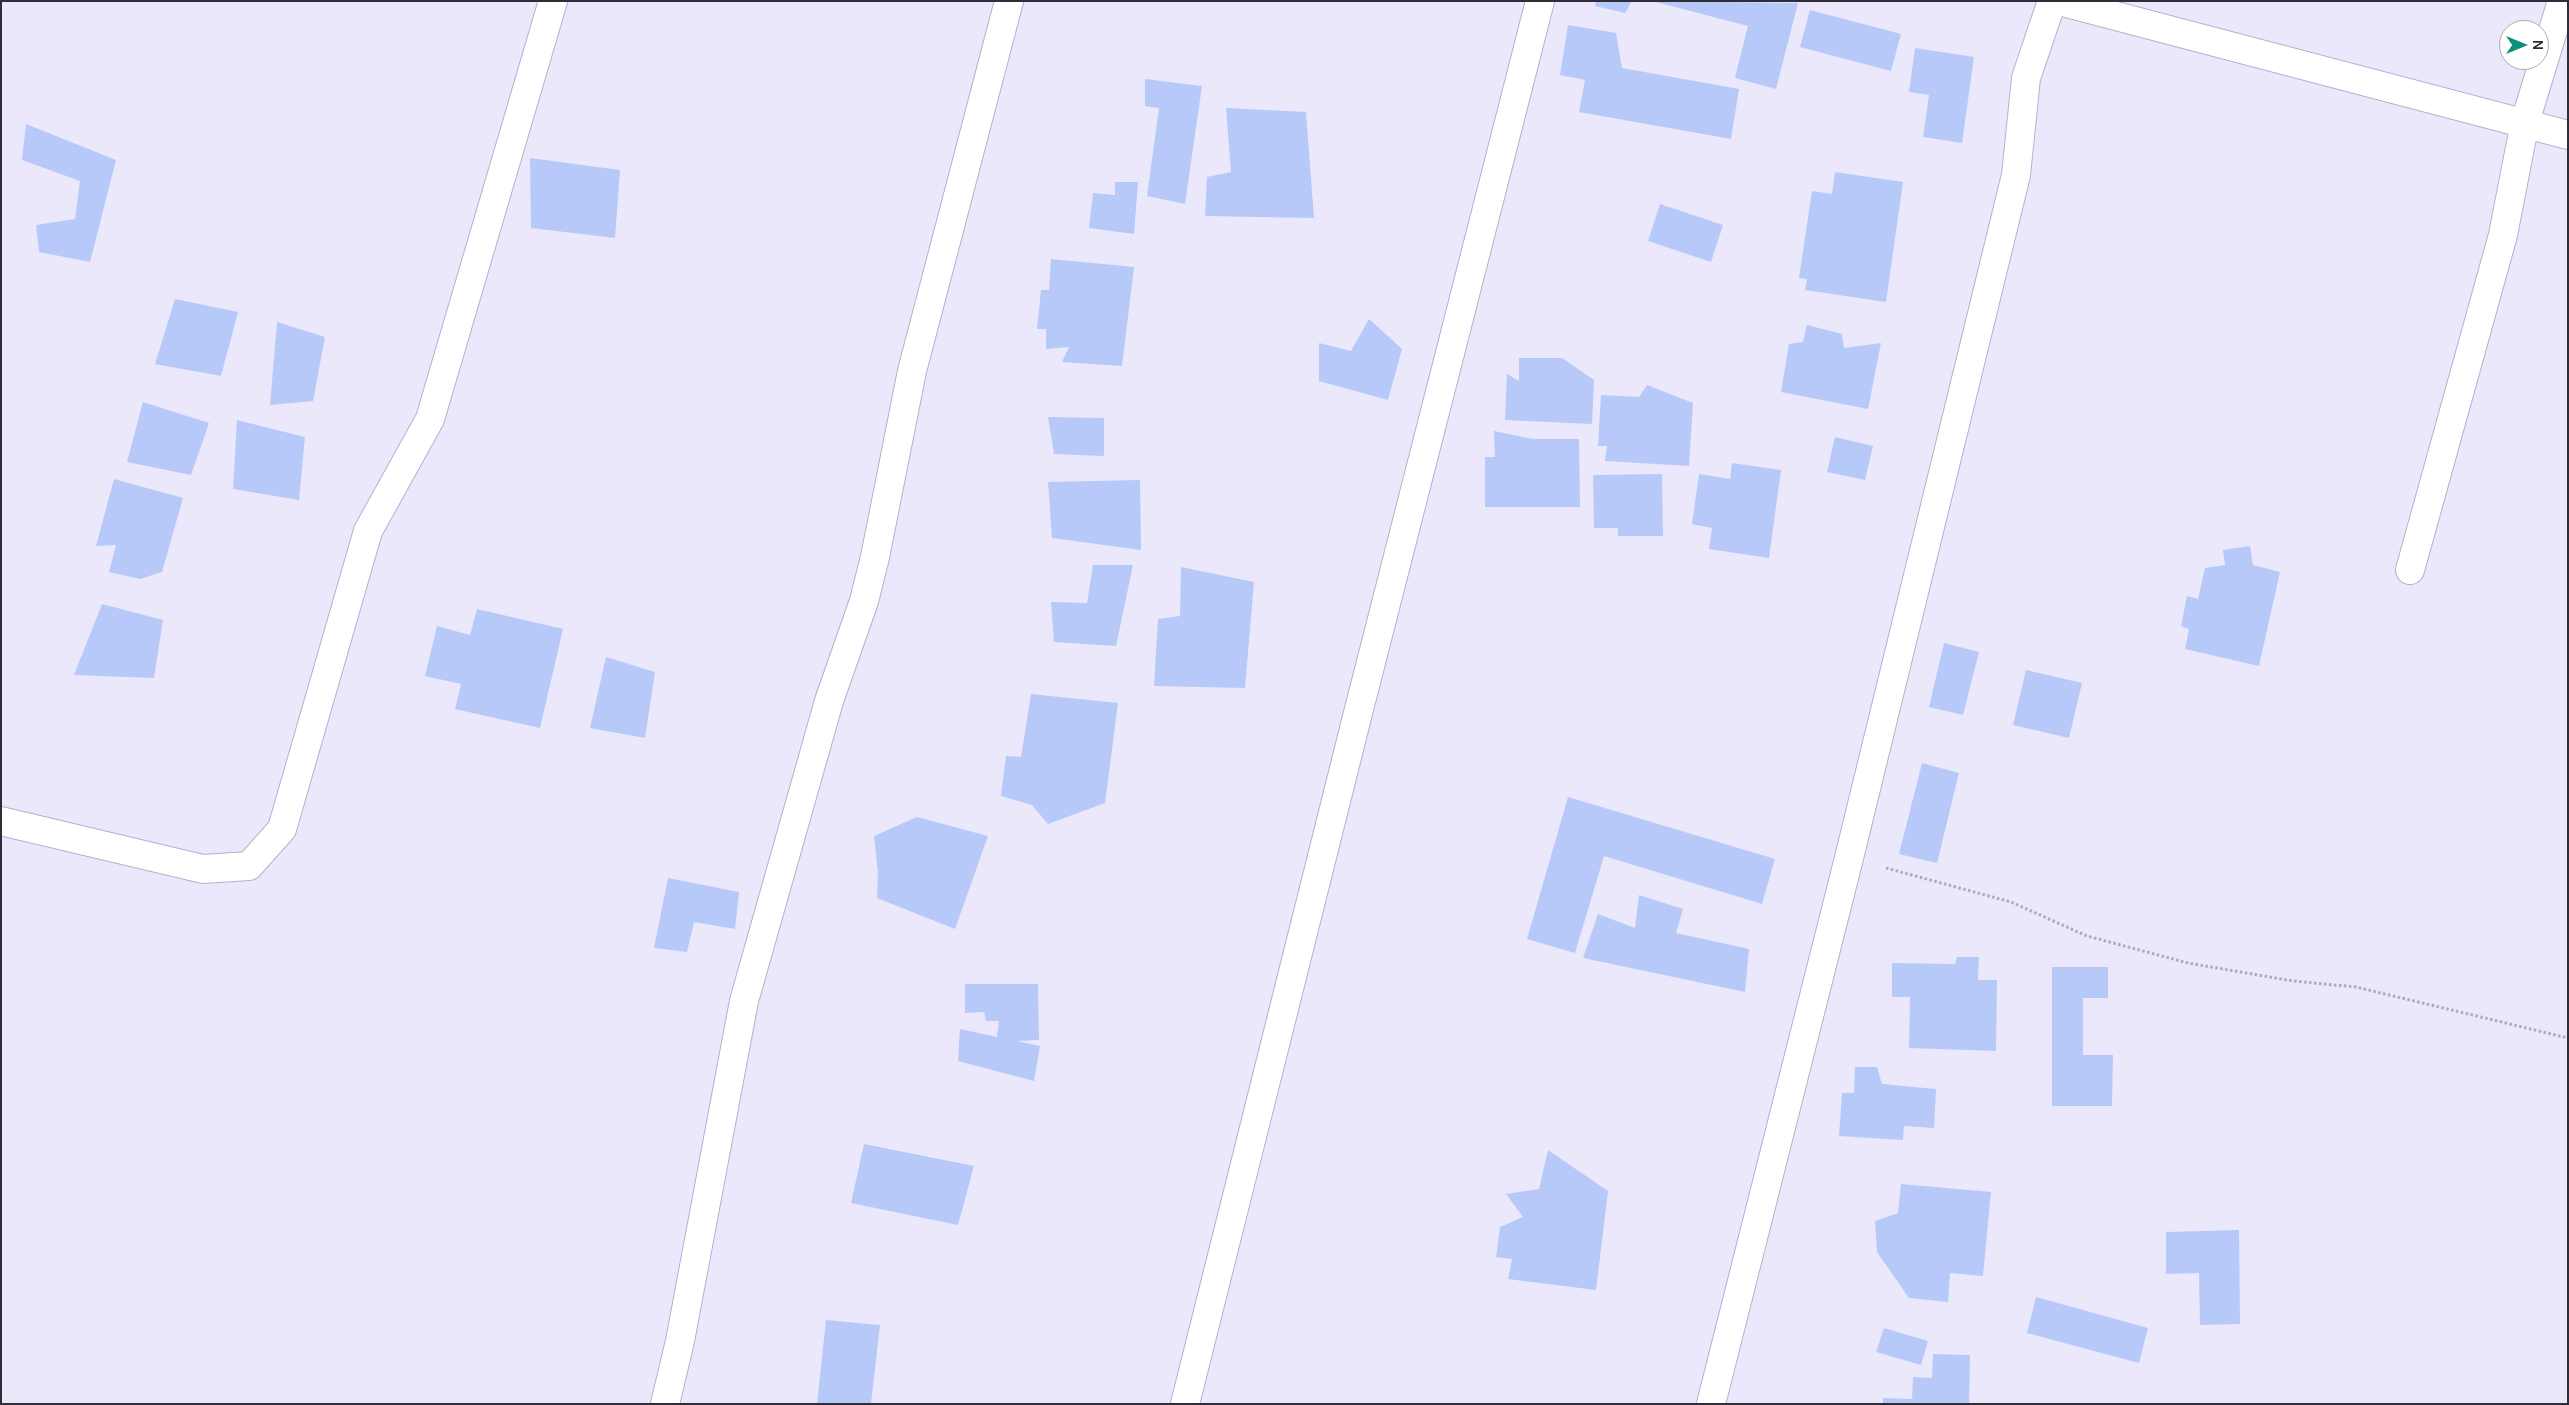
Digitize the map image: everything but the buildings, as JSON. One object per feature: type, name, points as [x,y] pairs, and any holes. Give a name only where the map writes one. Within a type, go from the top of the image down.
[{"type":"street","points":[[1,821],[203,869],[249,866],[282,829],[368,531],[430,418],[553,1]]},
{"type":"street","points":[[664,1404],[680,1341],[744,1000],[829,701],[866,592],[912,371],[1009,1]]},
{"type":"street","points":[[1185,1404],[1359,707],[1540,1]]},
{"type":"street","points":[[1711,1404],[1849,858],[2016,175],[2026,78],[2052,1]]},
{"type":"street","points":[[2059,1],[2525,122],[2568,135]]},
{"type":"street","points":[[2410,570],[2503,235],[2525,122],[2562,1]]},
{"type":"path","points":[[1849,858],[2011,902],[2087,936],[2188,963],[2292,981],[2356,987],[2568,1038]]}]
